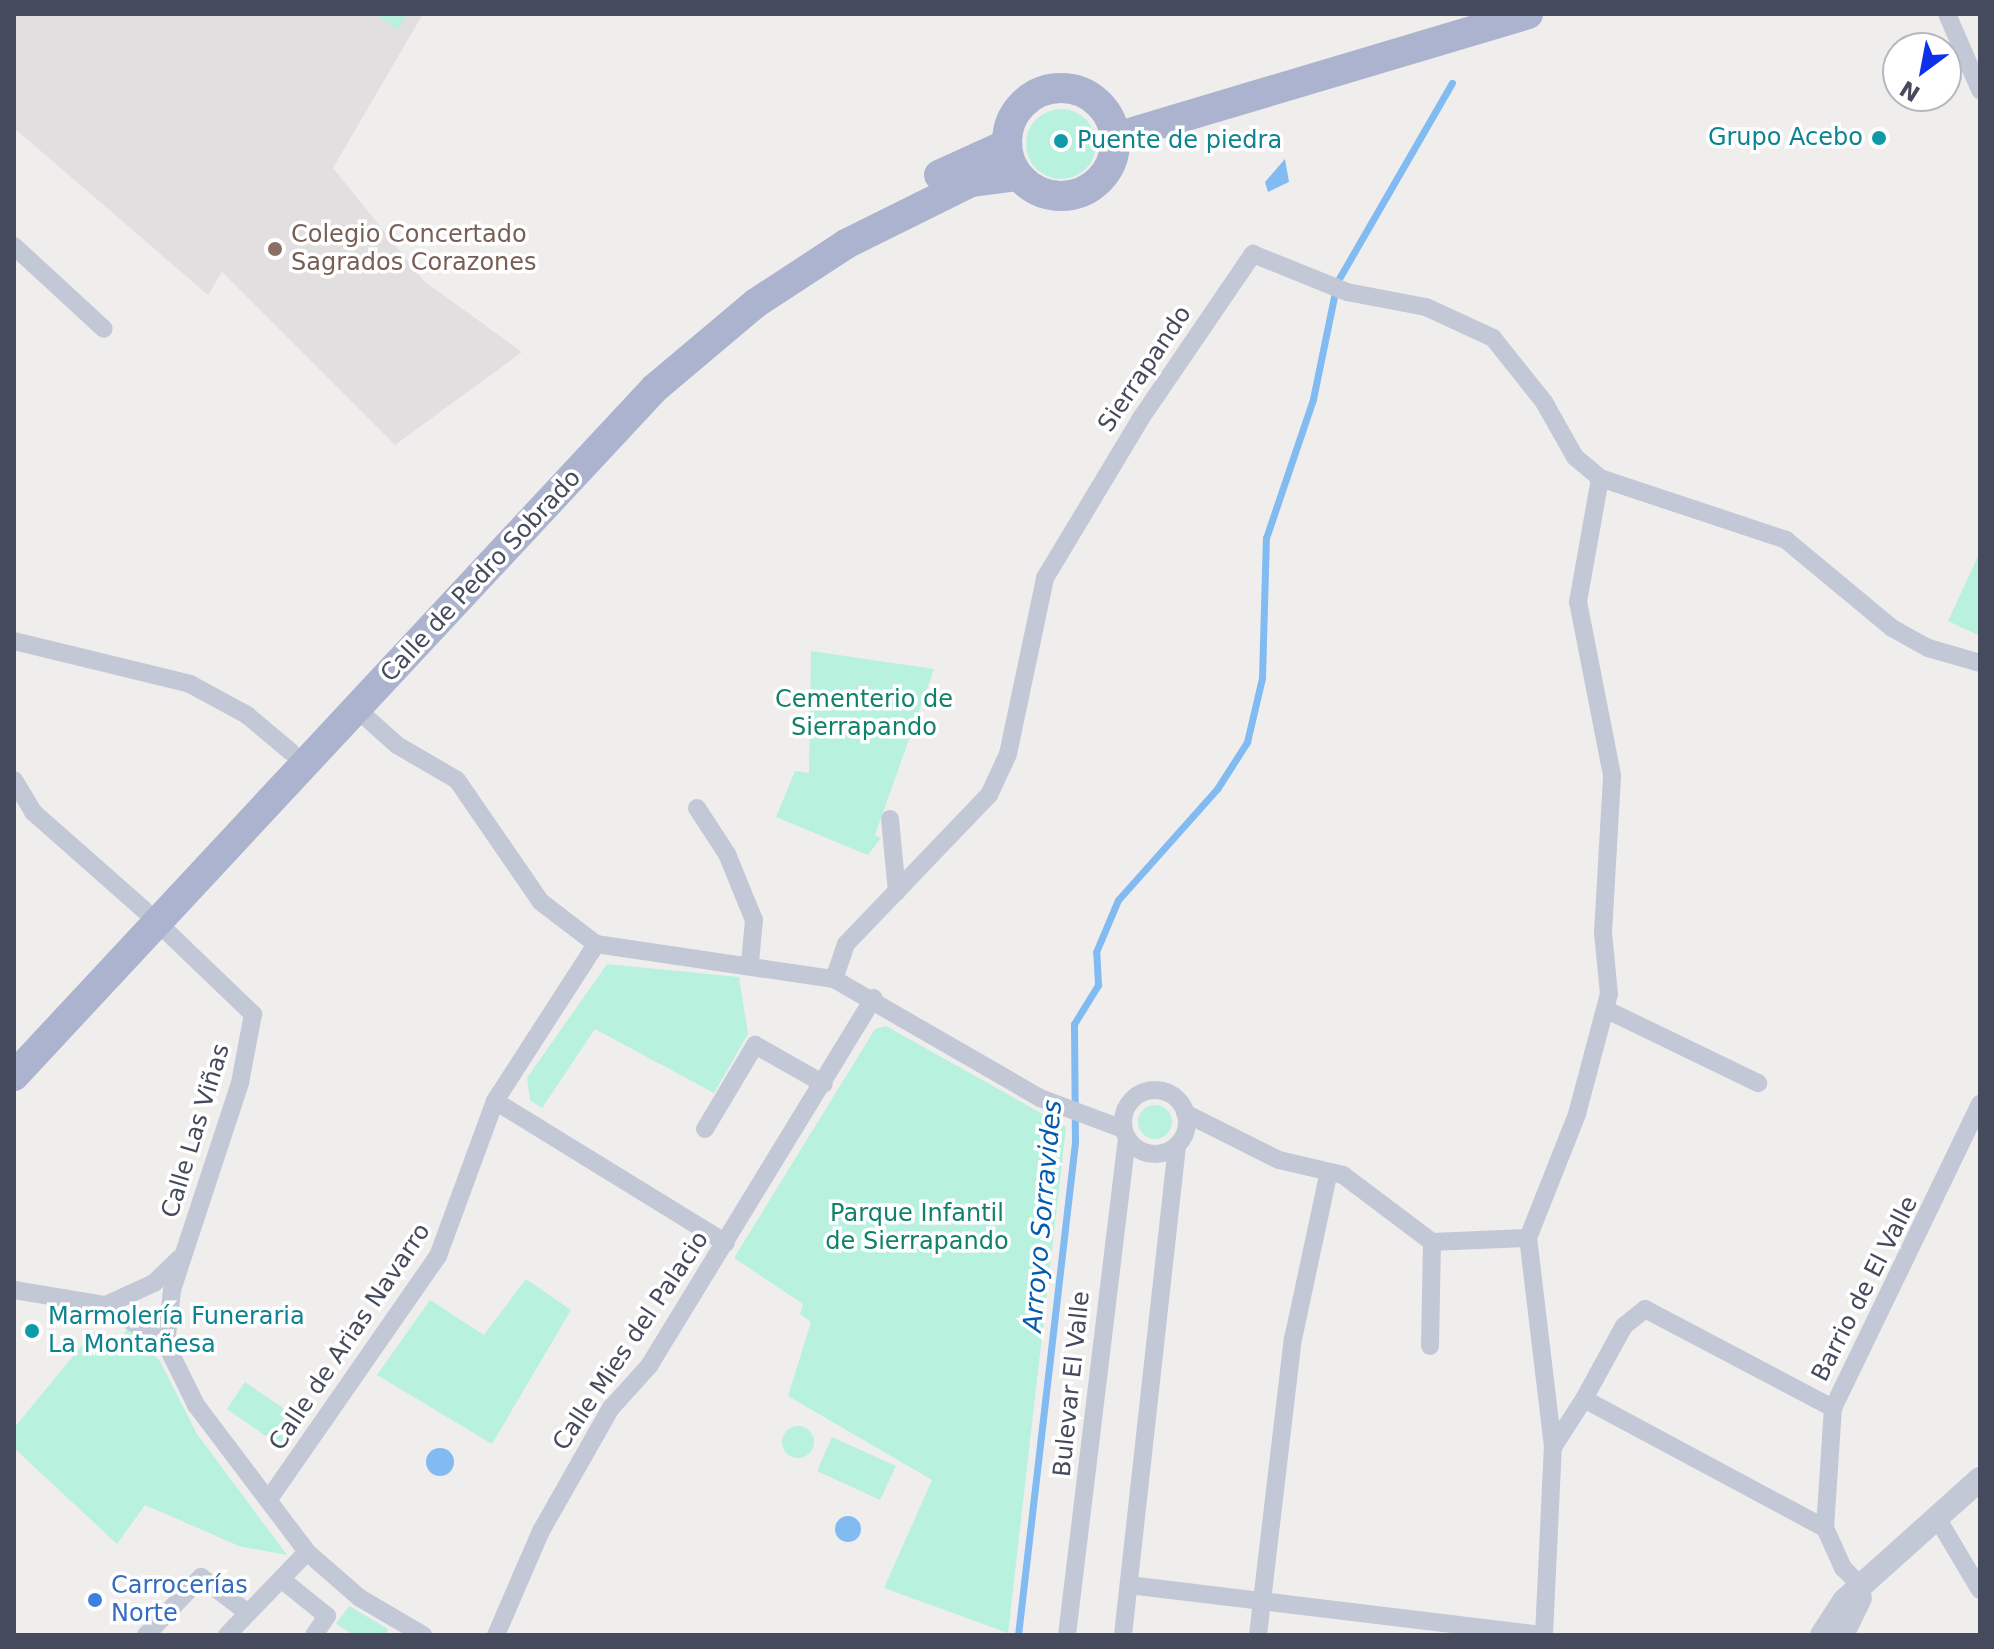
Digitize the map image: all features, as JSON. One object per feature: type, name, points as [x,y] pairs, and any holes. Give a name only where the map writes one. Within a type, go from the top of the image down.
[{"type":"main road","points":[[1113,127],[1457,14]]},
{"type":"main road","points":[[1113,127],[1528,14]]},
{"type":"main road","points":[[1047,89],[1083,92],[1113,127],[1108,171],[1082,193],[1047,195],[1018,176],[1007,144],[1017,110],[1047,89]]},
{"type":"main road","name":"Calle de Pedro Sobrado","points":[[14,1076],[291,752],[647,371],[707,317],[837,228],[1007,144]]},
{"type":"main road","name":"Calle de Pedro Sobrado","points":[[14,1046],[151,916],[358,710],[655,388],[756,303],[944,194],[1018,176]]},
{"type":"street","points":[[1947,14],[1978,81]]},
{"type":"street","points":[[14,246],[104,329]]},
{"type":"street","name":"Sierrapando","points":[[834,979],[846,944],[989,795],[1008,754],[1045,578],[1193,337],[1253,254],[1324,280],[1347,292],[1426,307],[1493,338],[1544,402],[1575,457],[1600,478]]},
{"type":"street","points":[[1129,1585],[1544,1635],[1553,1447],[1528,1238],[1607,1010],[1612,775],[1578,602],[1600,478],[1786,540],[1892,628],[1928,648],[1980,663]]},
{"type":"street","points":[[14,641],[190,684],[247,715],[291,752]]},
{"type":"street","points":[[358,710],[397,745],[457,780],[541,902],[596,944],[750,962],[834,979],[874,998],[1054,1105],[1094,1116],[1125,1133],[1150,1153],[1181,1140],[1224,1134]]},
{"type":"street","points":[[14,780],[33,812],[151,916]]},
{"type":"street","points":[[697,808],[727,854],[754,920],[750,962]]},
{"type":"street","points":[[890,819],[897,892]]},
{"type":"street","name":"Calle Las Viñas","points":[[151,916],[253,1014],[240,1083],[166,1310],[166,1344]]},
{"type":"street","name":"Calle de Arias Navarro","points":[[269,1499],[438,1256],[495,1101],[596,944]]},
{"type":"street","name":"Calle Mies del Palacio","points":[[496,1635],[557,1501],[726,1243],[874,998]]},
{"type":"street","points":[[1607,1010],[1758,1083]]},
{"type":"street","points":[[705,1129],[755,1045],[824,1084]]},
{"type":"street","points":[[1094,1116],[1160,1090],[1185,1113],[1224,1134],[1328,1176],[1343,1175],[1432,1242],[1528,1238]]},
{"type":"street","points":[[495,1101],[726,1243]]},
{"type":"street","name":"Bulevar El Valle","points":[[1067,1635],[1128,1103]]},
{"type":"street","name":"Barrio de El Valle","points":[[1863,1588],[1843,1568],[1825,1528],[1833,1408],[1980,1104]]},
{"type":"street","points":[[1123,1635],[1185,1113]]},
{"type":"street","points":[[1258,1635],[1293,1339],[1328,1176]]},
{"type":"street","points":[[1430,1346],[1432,1242]]},
{"type":"street","points":[[106,1305],[154,1283],[183,1256]]},
{"type":"street","points":[[14,1290],[106,1305],[166,1344],[196,1405],[307,1552],[402,1631],[423,1635]]},
{"type":"street","points":[[1553,1447],[1584,1399],[1624,1326],[1645,1309],[1833,1408]]},
{"type":"street","points":[[1584,1399],[1825,1528]]},
{"type":"street","points":[[1822,1635],[1863,1588],[1936,1516],[1980,1479]]},
{"type":"street","points":[[1936,1516],[1980,1590]]},
{"type":"street","points":[[227,1635],[307,1552]]},
{"type":"street","points":[[146,1635],[201,1577],[248,1613]]},
{"type":"street","points":[[281,1579],[327,1616],[314,1635]]},
{"type":"street","points":[[1842,1635],[1863,1588]]},
{"type":"shaded area","name":"Colegio Concertado Sagrados Corazones","points":[[14,14],[423,14],[333,168],[425,282],[522,352],[395,445],[222,272],[208,295],[14,128]]},
{"type":"green space","points":[[375,14],[407,14],[397,29]]},
{"type":"green space","points":[[1061,109],[1086,119],[1096,144],[1086,169],[1061,179],[1036,169],[1026,144],[1036,119]]},
{"type":"green space","points":[[1980,552],[1980,636],[1948,621]]},
{"type":"green space","name":"Cementerio de Sierrapando","points":[[811,651],[934,669],[875,835],[881,838],[868,855],[776,817],[795,771],[809,773]]},
{"type":"green space","points":[[607,964],[739,977],[748,1034],[714,1093],[595,1029],[542,1108],[530,1100],[527,1078]]},
{"type":"green space","name":"Parque Infantil de Sierrapando","points":[[886,1026],[1066,1127],[1008,1633],[884,1588],[932,1480],[788,1396],[811,1322],[800,1314],[803,1304],[734,1258],[875,1029]]},
{"type":"green space","points":[[1155,1105],[1167,1110],[1172,1122],[1167,1134],[1155,1139],[1143,1134],[1138,1122],[1143,1110]]},
{"type":"green space","points":[[526,1279],[571,1310],[492,1444],[377,1375],[430,1300],[484,1335]]},
{"type":"green space","points":[[130,1323],[161,1363],[197,1434],[287,1555],[239,1546],[145,1505],[117,1544],[14,1448],[14,1428],[93,1332],[118,1344]]},
{"type":"green space","points":[[245,1382],[302,1421],[283,1448],[227,1409]]},
{"type":"green space","points":[[798,1426],[809,1431],[814,1442],[809,1453],[798,1458],[787,1453],[782,1442],[787,1431]]},
{"type":"green space","points":[[832,1437],[896,1466],[880,1500],[817,1471]]},
{"type":"green space","points":[[349,1606],[388,1629],[385,1635],[354,1635],[336,1624]]},
{"type":"water","points":[[1285,159],[1289,182],[1268,192],[1265,182]]},
{"type":"water","points":[[440,1448],[450,1452],[454,1462],[450,1472],[440,1476],[430,1472],[426,1462],[430,1452]]},
{"type":"water","points":[[848,1516],[857,1520],[861,1529],[857,1538],[848,1542],[839,1538],[835,1529],[839,1520]]},
{"type":"waterway","name":"Arroyo Sorravides","points":[[1018,1635],[1075,1141],[1074,1024],[1098,985],[1096,952],[1118,900],[1217,789],[1247,742],[1262,678],[1266,538],[1313,399],[1337,282],[1452,83]]},
{"type":"place","name":"Grupo Acebo","points":[[1879,138]]},
{"type":"place","name":"Puente de piedra","points":[[1061,141]]},
{"type":"place","name":"Colegio Concertado Sagrados Corazones","points":[[275,249]]},
{"type":"place","name":"Marmolería Funeraria La Montañesa","points":[[32,1331]]},
{"type":"place","name":"Carrocerías Norte","points":[[95,1600]]}]
